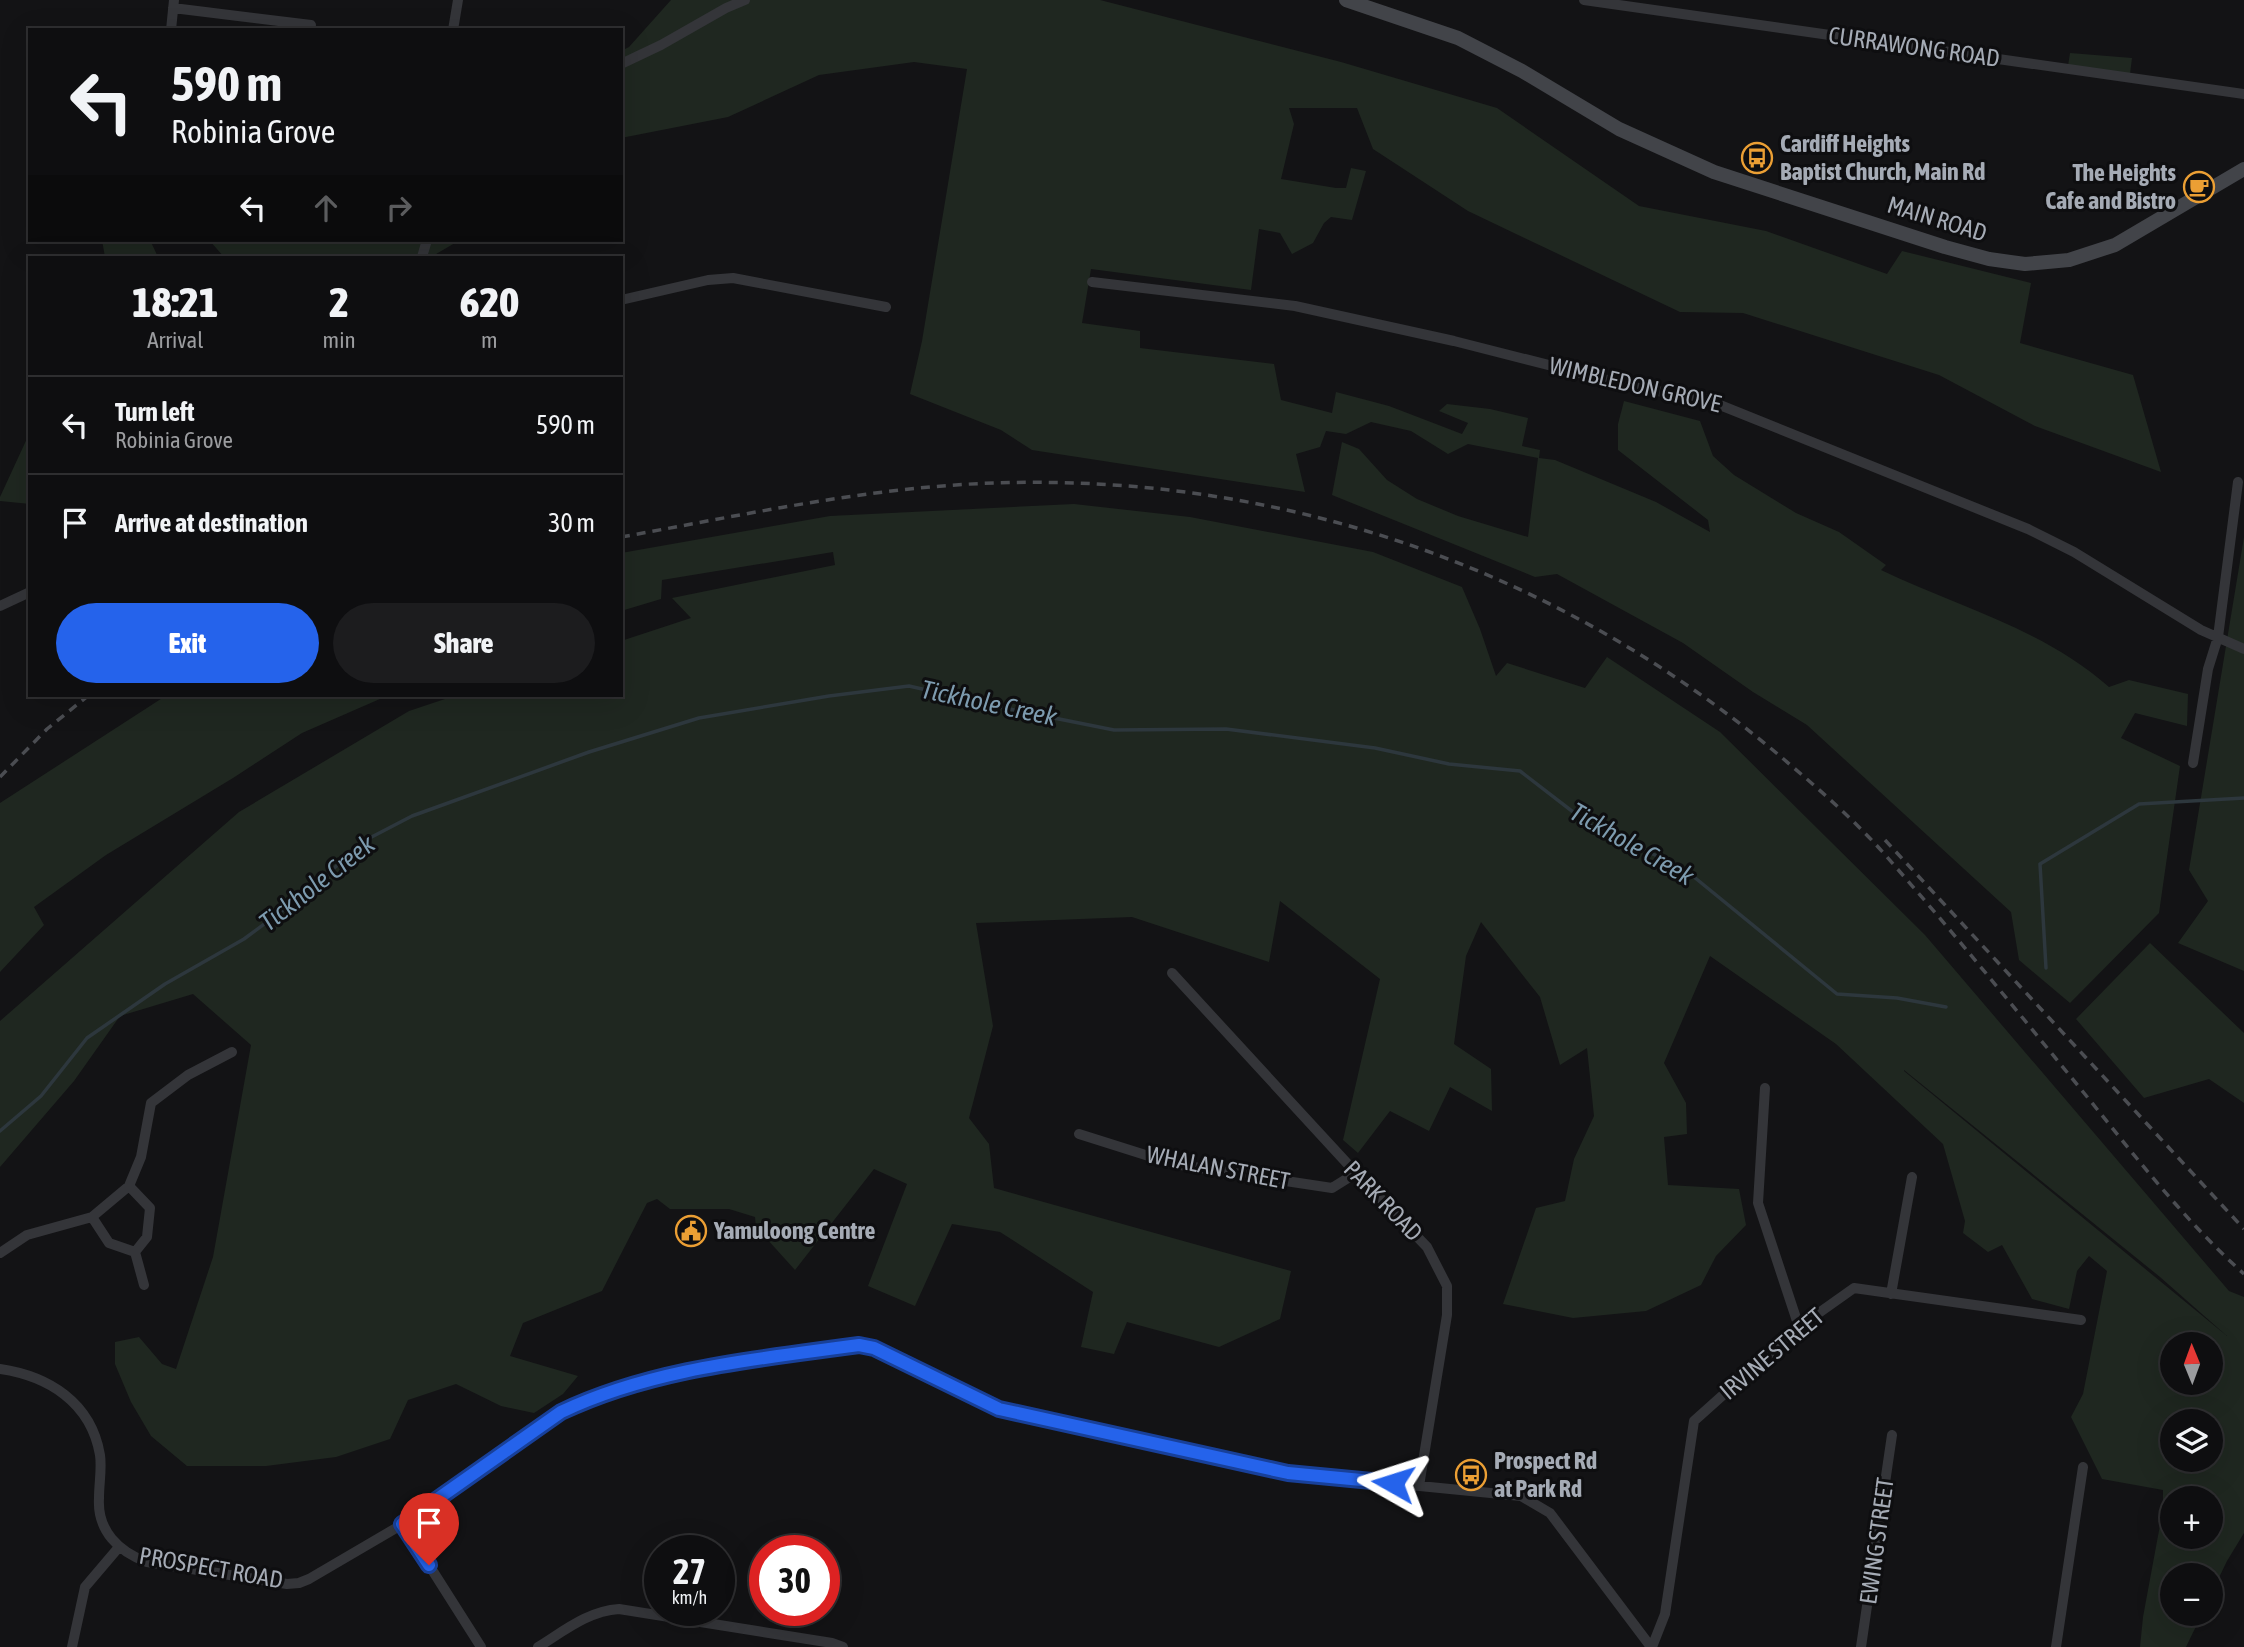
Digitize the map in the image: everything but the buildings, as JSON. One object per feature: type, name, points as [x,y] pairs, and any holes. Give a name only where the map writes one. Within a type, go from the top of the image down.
[{"type":"main road","name":"MAIN ROAD","points":[[1346,0],[1458,38],[1522,71],[1619,129],[1714,172],[1989,259],[2025,264],[2068,260],[2115,245],[2244,169]]},
{"type":"street","points":[[453,28],[458,0]]},
{"type":"street","points":[[623,63],[746,0]]},
{"type":"street","name":"CURRAWONG ROAD","points":[[1584,0],[2244,94]]},
{"type":"street","points":[[171,28],[173,4],[311,25]]},
{"type":"street","points":[[623,300],[708,280],[733,278],[886,307]]},
{"type":"street","name":"WIMBLEDON GROVE","points":[[1092,282],[1295,306],[1643,388],[1700,397],[2028,530],[2074,552],[2192,624],[2244,649]]},
{"type":"street","points":[[2193,763],[2208,669],[2218,636],[2238,482]]},
{"type":"street","points":[[0,606],[28,593]]},
{"type":"street","name":"PARK ROAD","points":[[1172,973],[1427,1247],[1447,1286],[1447,1315],[1419,1486]]},
{"type":"street","points":[[0,1253],[27,1235],[92,1217],[129,1186],[141,1157],[151,1103],[188,1074],[232,1052]]},
{"type":"street","points":[[1765,1088],[1758,1203],[1799,1327]]},
{"type":"street","name":"WHALAN STREET","points":[[1079,1134],[1174,1164],[1332,1188],[1356,1173]]},
{"type":"street","points":[[1891,1294],[1913,1177]]},
{"type":"street","points":[[129,1186],[150,1208],[147,1237],[135,1252]]},
{"type":"street","points":[[92,1217],[109,1242],[135,1252]]},
{"type":"street","points":[[135,1252],[144,1285]]},
{"type":"street","name":"IRVINE STREET","points":[[1652,1647],[1665,1614],[1694,1421],[1799,1327],[1854,1288],[2081,1320]]},
{"type":"street","name":"PROSPECT ROAD","points":[[0,1369],[43,1380],[65,1394],[82,1413],[100,1455],[99,1511],[108,1534],[118,1547],[147,1562],[293,1584],[321,1572],[402,1524],[561,1412],[587,1400],[638,1384],[719,1365],[859,1345],[874,1348],[999,1409],[1288,1473],[1521,1496],[1550,1513],[1652,1647]]},
{"type":"street","name":"EWING STREET","points":[[1861,1647],[1892,1435]]},
{"type":"street","points":[[2056,1647],[2083,1467]]},
{"type":"street","points":[[402,1524],[481,1647]]},
{"type":"street","points":[[72,1647],[85,1587],[118,1547]]},
{"type":"street","points":[[538,1647],[592,1614],[619,1609],[832,1643],[843,1647]]},
{"type":"shaded area","points":[[671,0],[1100,0],[1341,62],[1497,108],[1639,206],[1766,231],[1887,274],[1902,251],[2031,283],[2020,343],[2133,375],[2161,472],[2035,426],[1939,375],[1743,313],[1680,312],[1468,211],[1373,149],[1357,108],[1289,108],[1294,124],[1281,179],[1346,188],[1351,168],[1366,171],[1352,220],[1331,217],[1324,223],[1313,243],[1292,254],[1280,233],[1259,229],[1251,290],[1091,269],[1082,323],[1140,331],[1140,348],[1274,364],[1281,400],[1332,413],[1336,392],[1389,406],[1462,434],[1468,423],[1439,411],[1447,404],[1490,409],[1528,418],[1522,446],[1540,450],[1539,458],[1555,460],[1656,502],[1710,532],[1708,520],[1618,450],[1618,424],[1624,401],[1700,421],[1713,456],[1734,475],[1796,513],[1839,532],[1886,565],[1881,570],[2029,634],[2057,649],[2109,687],[2129,680],[2188,694],[2187,726],[2135,713],[2121,738],[2180,766],[2159,913],[2070,1003],[2019,960],[2011,912],[1807,725],[1753,692],[1683,643],[1557,574],[1535,577],[1332,495],[1342,442],[1359,449],[1387,480],[1417,499],[1458,516],[1528,537],[1538,458],[1468,444],[1448,454],[1411,431],[1371,422],[1346,434],[1326,431],[1320,447],[1296,454],[1305,492],[1032,450],[1001,430],[910,394],[922,341],[967,69],[914,62],[819,75],[728,117],[623,138],[623,50],[629,47]]},
{"type":"shaded area","points":[[2070,53],[2132,58],[2130,74],[2068,66]]},
{"type":"shaded area","points":[[102,242],[151,242],[158,256],[105,256]]},
{"type":"shaded area","points":[[211,242],[457,242],[433,256],[223,256]]},
{"type":"shaded area","points":[[28,436],[28,504],[0,501]]},
{"type":"shaded area","points":[[1074,504],[1190,517],[1373,552],[1462,587],[1496,676],[1507,663],[1585,688],[1607,657],[1720,732],[1925,935],[2229,1291],[2244,1297],[2244,1533],[2223,1569],[2223,1563],[2160,1563],[2160,1626],[2196,1626],[2186,1647],[2140,1647],[2160,1525],[2160,1549],[2223,1549],[2223,1486],[2160,1486],[2160,1489],[2102,1479],[2071,1417],[2083,1394],[2107,1271],[2089,1256],[2077,1271],[2069,1309],[2032,1299],[2002,1245],[1988,1252],[1963,1233],[1965,1221],[1943,1144],[1836,1044],[1710,956],[1664,1063],[1686,1103],[1687,1134],[1664,1137],[1668,1185],[1739,1189],[1746,1225],[1716,1256],[1701,1285],[1646,1311],[1573,1318],[1503,1304],[1536,1208],[1565,1201],[1574,1159],[1594,1116],[1587,1048],[1560,1065],[1540,997],[1481,922],[1466,956],[1454,1044],[1491,1069],[1492,1111],[1450,1087],[1429,1131],[1390,1111],[1358,1153],[1343,1140],[1380,979],[1280,901],[1269,962],[1132,917],[976,923],[993,1026],[969,1118],[989,1144],[994,1188],[1291,1271],[1280,1319],[1219,1347],[1127,1322],[1114,1354],[1081,1347],[1093,1292],[1000,1232],[952,1224],[915,1306],[868,1286],[907,1184],[874,1169],[795,1270],[756,1227],[755,1217],[729,1209],[670,1209],[657,1199],[647,1203],[602,1291],[523,1323],[510,1356],[578,1376],[563,1394],[534,1413],[501,1406],[456,1384],[408,1400],[390,1439],[336,1457],[266,1466],[187,1466],[151,1436],[131,1402],[115,1364],[115,1342],[139,1337],[162,1364],[176,1369],[213,1257],[251,1045],[193,994],[120,1016],[74,1081],[0,1167],[0,1021],[239,812],[409,711],[451,697],[623,697],[623,640],[691,618],[672,598],[835,565],[833,552],[662,580],[661,599],[623,610],[623,553],[830,516]],"holes":[[[1904,1070],[2160,1277],[2227,1336],[2223,1333],[2223,1395],[2160,1395],[2160,1332],[2222,1332]]]},
{"type":"shaded area","points":[[2244,537],[2244,971],[2178,943],[2208,901],[2189,870]]},
{"type":"shaded area","points":[[164,697],[384,697],[302,733],[106,855],[34,907],[44,925],[0,972],[0,803]]},
{"type":"shaded area","points":[[2150,943],[2244,1033],[2244,1103],[2209,1079],[2144,1098],[2076,1019]]},
{"type":"waterway","name":"Tickhole Creek","points":[[0,1131],[41,1096],[87,1038],[165,984],[244,939],[314,887],[362,842],[412,816],[589,752],[699,718],[829,696],[909,686],[1114,730],[1226,729],[1375,748],[1449,764],[1520,771],[1590,825],[1683,868],[1837,994],[1897,998],[1946,1007]]},
{"type":"waterway","name":"Tickhole Creek","points":[[2046,968],[2040,864],[2139,804],[2244,798]]},
{"type":"railway","points":[[623,537],[807,503],[900,490],[994,483],[1102,484],[1208,495],[1312,516],[1413,546],[1511,585],[1605,633],[1695,690],[1780,756],[1843,812],[1932,908],[2161,1187],[2201,1232],[2244,1274]]},
{"type":"railway","points":[[0,777],[47,729],[87,697]]},
{"type":"railway","points":[[1885,840],[2244,1229]]},
{"type":"place","name":"Cardiff Heights Baptist Church, Main Rd","points":[[1757,158]]},
{"type":"place","name":"The Heights Cafe and Bistro","points":[[2199,187]]},
{"type":"place","name":"Yamuloong Centre","points":[[691,1231]]},
{"type":"place","name":"Prospect Rd at Park Rd","points":[[1471,1475]]},
{"type":"route","points":[[429,1565],[402,1524],[561,1412],[587,1400],[638,1384],[719,1365],[859,1345],[874,1348],[999,1409],[1288,1473],[1393,1483]]}]
